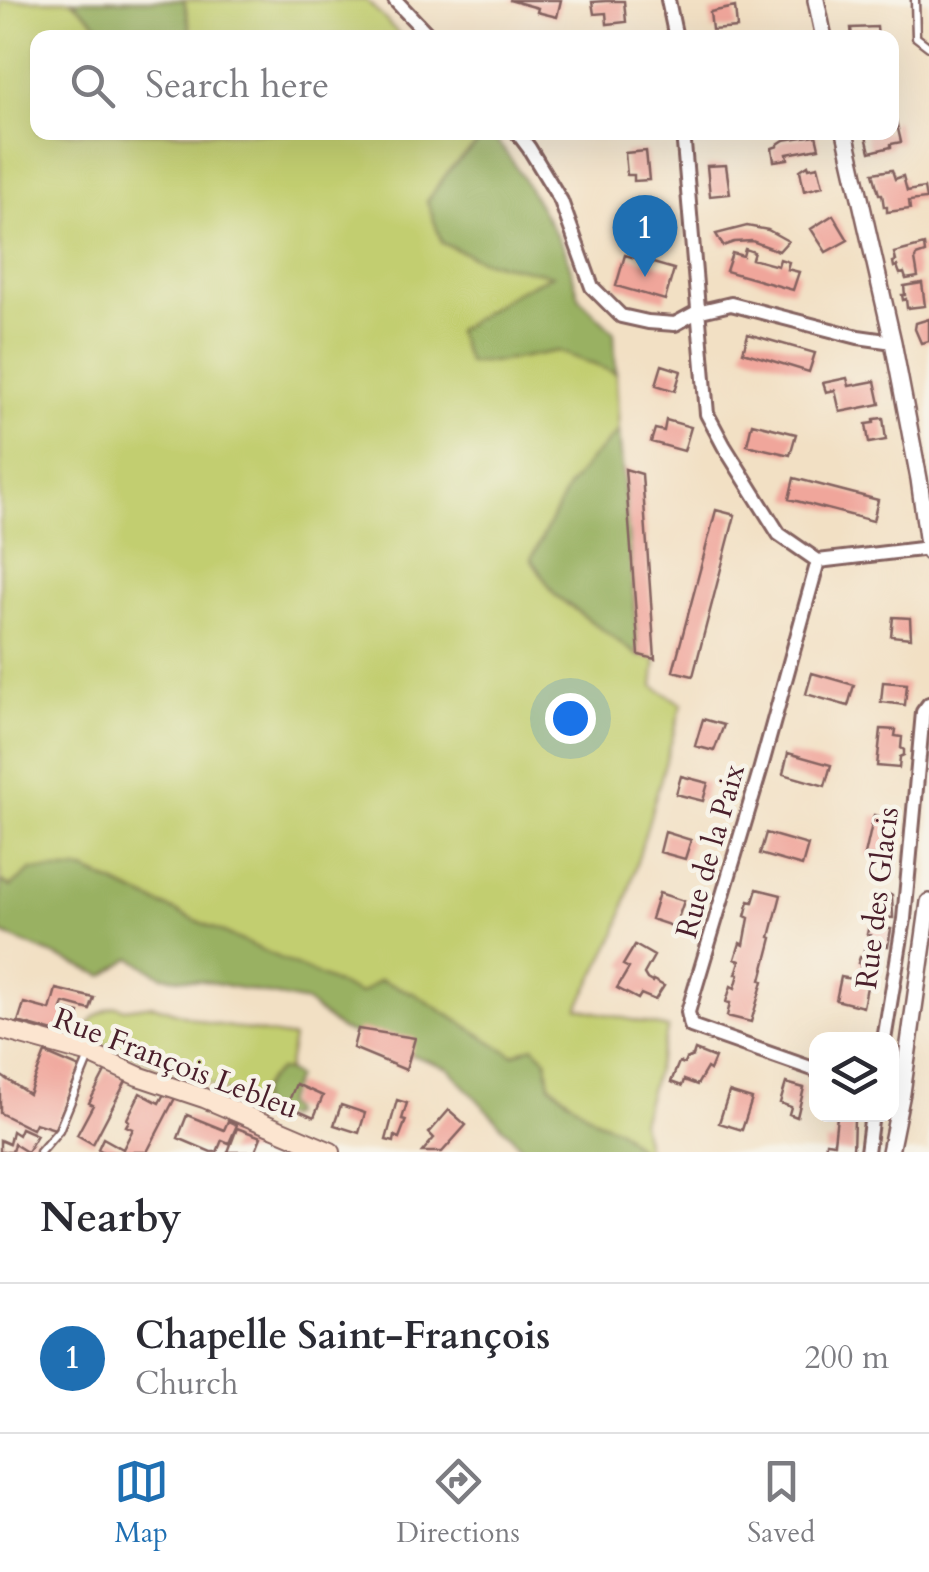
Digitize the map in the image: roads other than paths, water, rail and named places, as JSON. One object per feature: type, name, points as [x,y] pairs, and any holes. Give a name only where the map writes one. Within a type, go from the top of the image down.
[{"type":"main road","name":"Rue François Lebleu","points":[[0,1029],[90,1054],[331,1152]]},
{"type":"street","points":[[394,0],[423,30]]},
{"type":"street","points":[[668,0],[674,30]]},
{"type":"street","points":[[816,0],[822,30]]},
{"type":"street","points":[[523,140],[561,201],[592,287],[621,316],[675,324],[697,312],[731,304],[858,337],[893,342]]},
{"type":"street","points":[[684,140],[707,414],[779,534],[818,561],[929,550],[893,342],[848,140]]},
{"type":"street","name":"Rue de la Paix","points":[[809,1068],[692,1026],[688,1012],[818,561]]},
{"type":"street","name":"Rue des Glacis","points":[[885,1032],[904,919],[923,712],[929,704]]},
{"type":"street","points":[[890,1152],[929,902]]},
{"type":"street","points":[[867,1152],[871,1122]]},
{"type":"lane","points":[[915,0],[916,37],[929,47]]},
{"type":"lane","points":[[40,1152],[59,1130],[90,1054]]},
{"type":"place","name":"Chapelle Saint-François","points":[[645,277]]}]
